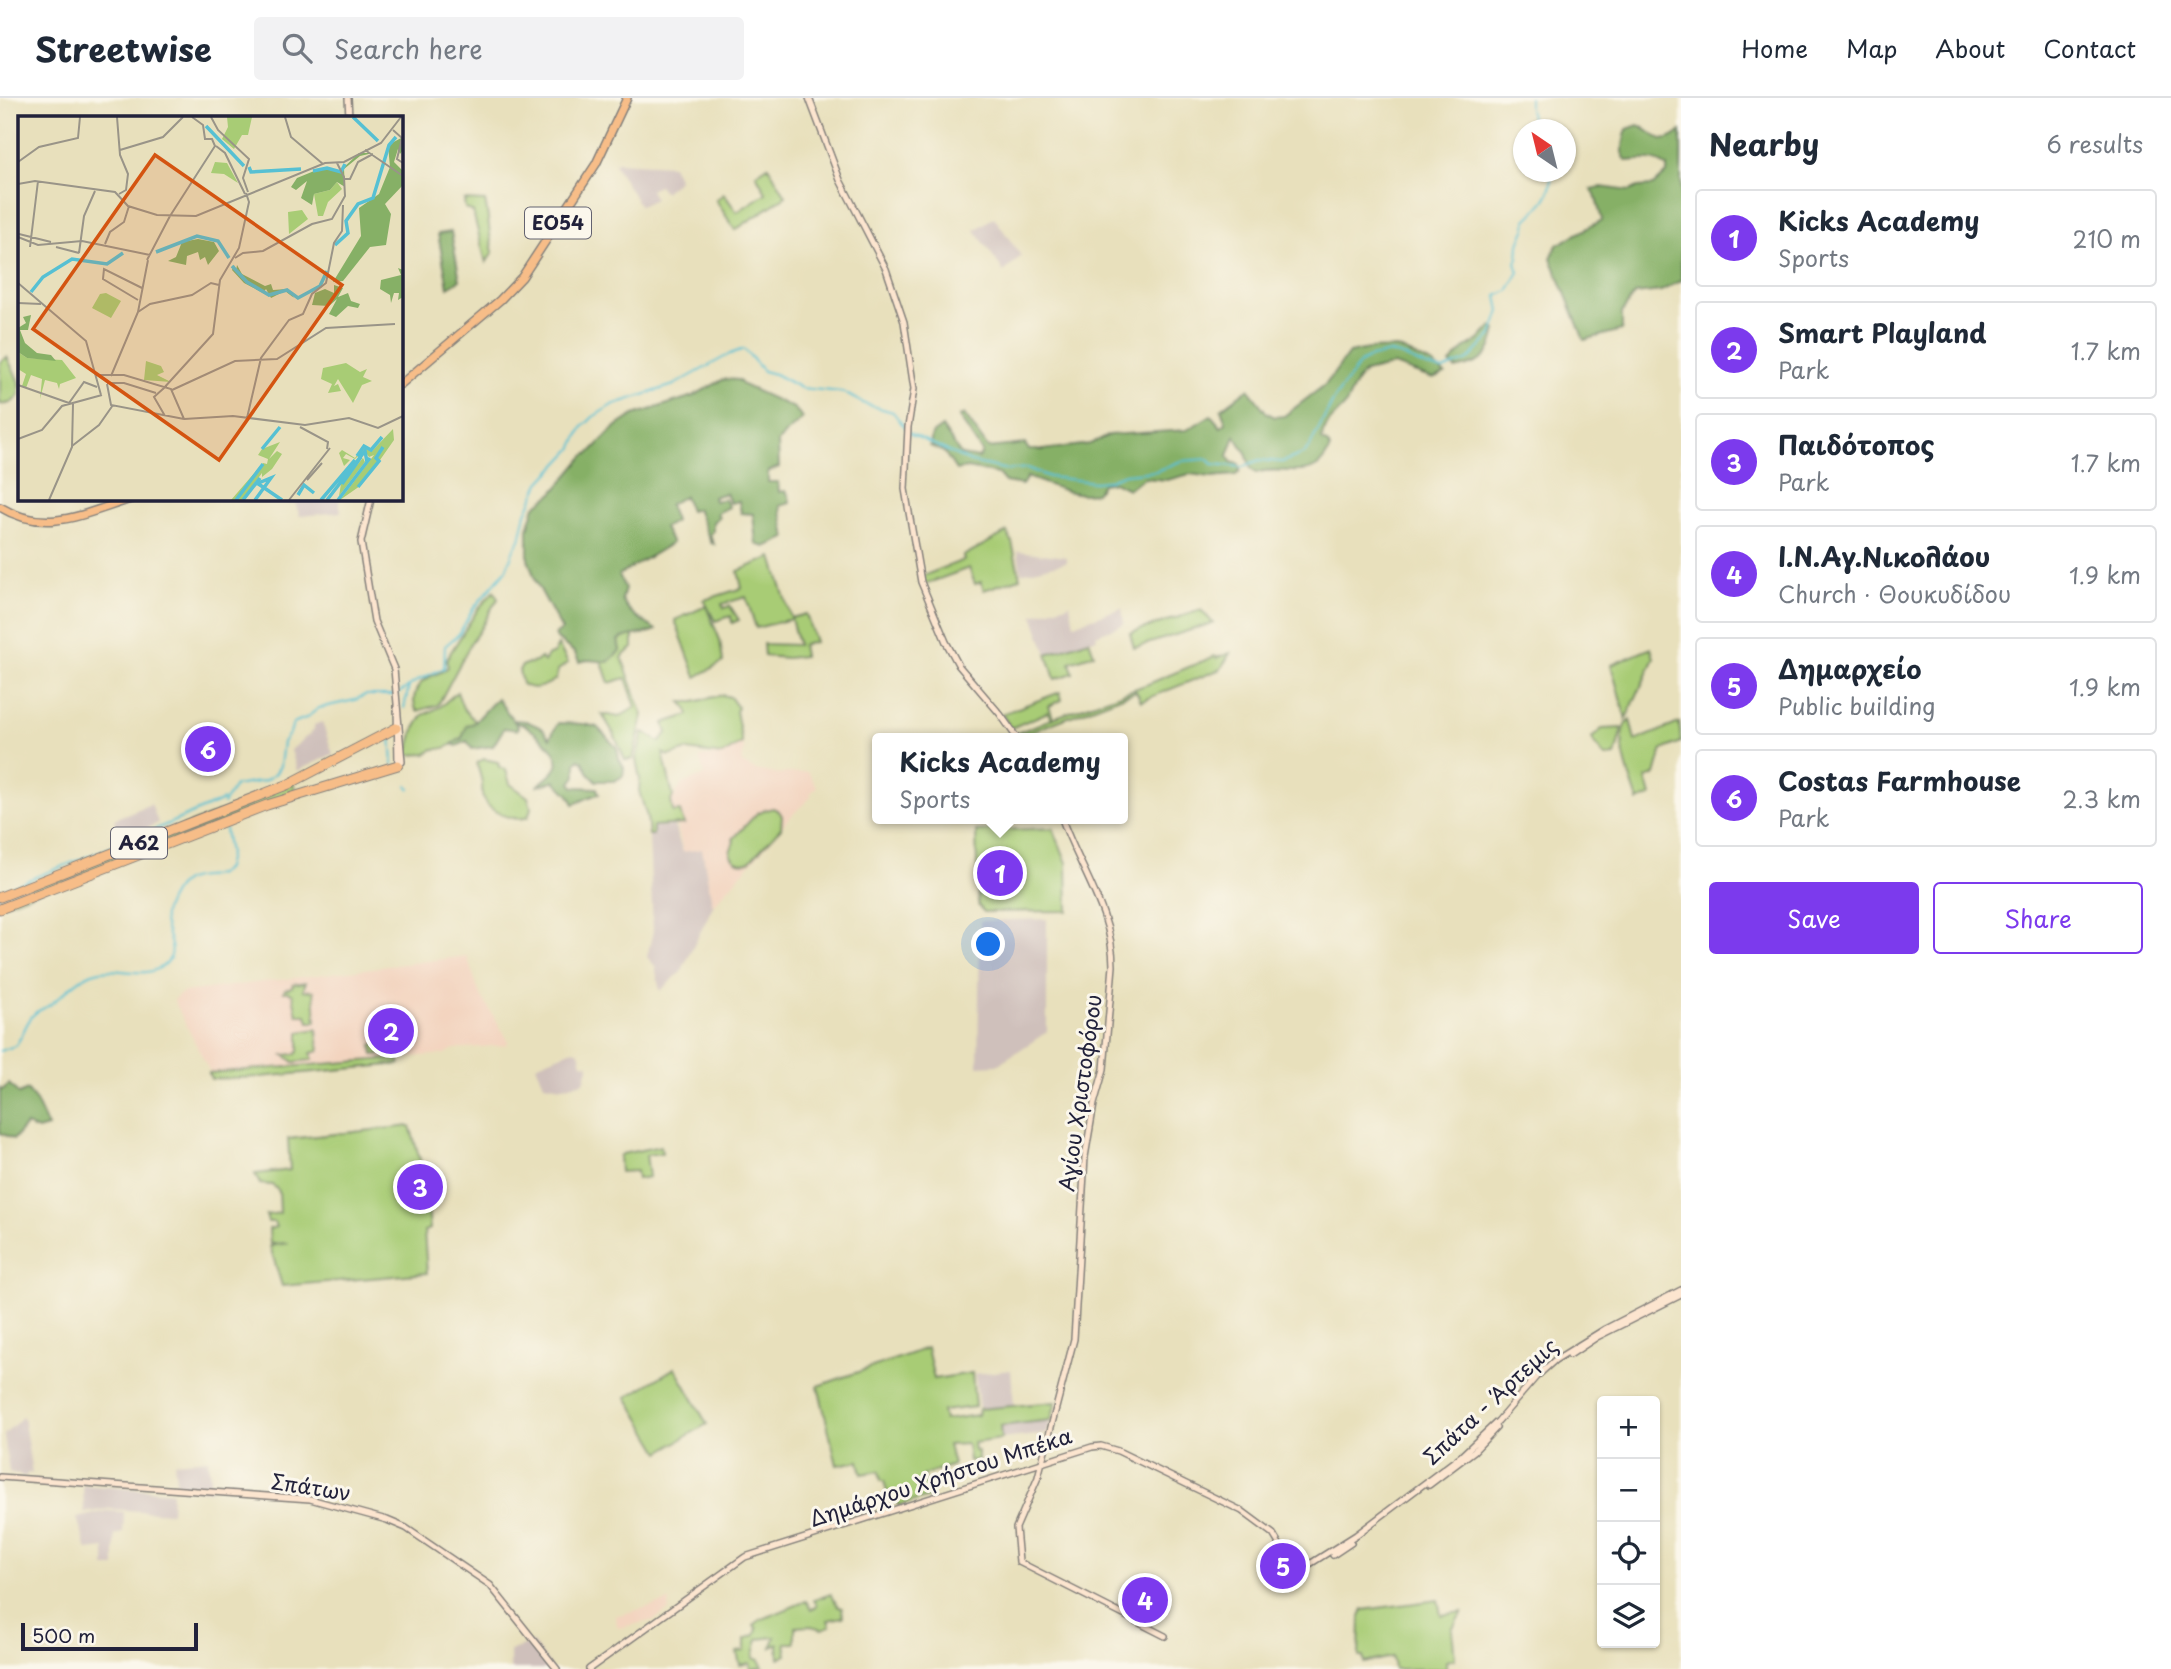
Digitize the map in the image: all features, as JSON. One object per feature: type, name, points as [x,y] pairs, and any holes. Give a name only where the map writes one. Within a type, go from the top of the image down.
[{"type":"highway","name":"Α62","points":[[0,897],[289,783],[398,728]]},
{"type":"highway","name":"Α62","points":[[0,909],[279,801],[387,769],[399,768]]},
{"type":"highway","points":[[159,847],[170,852]]},
{"type":"main road","points":[[348,98],[349,116]]},
{"type":"main road","name":"ΕΟ54","points":[[402,381],[498,298],[520,275],[594,163],[626,98]]},
{"type":"main road","points":[[809,98],[840,180],[886,270],[900,309],[914,382],[908,427],[905,489],[921,582],[959,666],[1013,733]]},
{"type":"main road","points":[[0,505],[21,514],[44,518],[62,516],[117,500]]},
{"type":"main road","points":[[0,505],[22,518],[51,522],[128,500]]},
{"type":"main road","points":[[371,500],[361,542],[374,621],[393,664],[399,768]]},
{"type":"main road","points":[[398,728],[399,768]]},
{"type":"main road","name":"Αγίου Χριστοφόρου","points":[[1064,824],[1107,925],[1113,949],[1113,966],[1104,1069],[1094,1104],[1085,1157],[1074,1339],[1041,1464],[1016,1532],[1018,1558],[1021,1564],[1165,1636]]},
{"type":"main road","name":"Σπάτα - Άρτεμις","points":[[1295,1573],[1342,1550],[1447,1472],[1485,1440],[1550,1368],[1681,1293]]},
{"type":"main road","name":"Σπάτα - Άρτεμις","points":[[1295,1573],[1356,1535],[1461,1456],[1555,1360],[1605,1329],[1681,1293]]},
{"type":"main road","name":"Δημάρχου Χρήστου Μπέκα","points":[[591,1669],[745,1557],[1092,1447],[1101,1446],[1118,1451],[1239,1509],[1273,1534],[1295,1573]]},
{"type":"main road","name":"Δημάρχου Χρήστου Μπέκα","points":[[591,1669],[745,1560],[1092,1449],[1116,1453],[1241,1513],[1272,1536],[1295,1573]]},
{"type":"main road","points":[[1029,1469],[1037,1476]]},
{"type":"main road","points":[[1447,1472],[1457,1473]]},
{"type":"main road","name":"Σπάτων","points":[[0,1477],[310,1499],[387,1520],[406,1528],[490,1585],[557,1669]]},
{"type":"main road","points":[[1292,1565],[1304,1567]]},
{"type":"shaded area","points":[[614,164],[672,165],[679,180],[664,192],[659,185],[650,190],[655,199],[640,206]]},
{"type":"shaded area","points":[[994,217],[1021,256],[1004,272],[975,230]]},
{"type":"shaded area","points":[[287,500],[339,500],[341,512],[300,516],[295,503],[289,504]]},
{"type":"shaded area","points":[[1018,551],[1067,557],[1067,562],[1021,573]]},
{"type":"shaded area","points":[[1070,604],[1074,624],[1122,608],[1124,624],[1096,635],[1097,638],[1047,654],[1033,615]]},
{"type":"shaded area","points":[[322,722],[333,754],[297,771],[291,750],[314,730],[314,725]]},
{"type":"shaded area","points":[[742,743],[742,763],[755,770],[776,774],[808,772],[817,787],[810,794],[812,796],[787,820],[714,904],[702,850],[683,852],[671,801],[682,784],[705,775],[699,757],[722,755]]},
{"type":"shaded area","points":[[151,804],[158,823],[124,839],[114,820]]},
{"type":"shaded area","points":[[674,826],[683,852],[702,849],[714,904],[681,972],[660,991],[655,966],[647,957],[653,931],[649,836],[654,835],[653,827]]},
{"type":"shaded area","points":[[1047,919],[1047,1032],[997,1065],[978,1066],[980,921]]},
{"type":"shaded area","points":[[467,956],[479,992],[508,1040],[507,1045],[454,1049],[445,1054],[211,1074],[174,1001],[184,992]]},
{"type":"shaded area","points":[[574,1049],[579,1052],[582,1063],[589,1064],[584,1082],[562,1087],[544,1084],[536,1065]]},
{"type":"shaded area","points":[[1011,1370],[1014,1406],[979,1409],[975,1374]]},
{"type":"shaded area","points":[[23,1416],[32,1473],[25,1477],[9,1472],[4,1435]]},
{"type":"shaded area","points":[[1051,1420],[1047,1434],[1001,1439],[1000,1426]]},
{"type":"shaded area","points":[[208,1459],[211,1491],[177,1488],[174,1462]]},
{"type":"shaded area","points":[[83,1485],[172,1492],[171,1513],[109,1509],[84,1513]]},
{"type":"shaded area","points":[[107,1511],[124,1512],[123,1533],[115,1535],[115,1567],[105,1567],[105,1548],[87,1550],[77,1518]]},
{"type":"shaded area","points":[[670,1601],[669,1610],[654,1620],[618,1628],[615,1616]]},
{"type":"shaded area","points":[[532,1642],[551,1666],[550,1669],[510,1669],[510,1651]]},
{"type":"green space","points":[[1638,125],[1663,139],[1681,131],[1681,281],[1661,291],[1635,294],[1622,312],[1622,330],[1584,340],[1551,258],[1557,245],[1602,220],[1591,189],[1601,187],[1630,191],[1638,187],[1653,186],[1667,173],[1667,167],[1657,162],[1626,161],[1624,158],[1627,129]]},
{"type":"green space","points":[[768,166],[786,196],[735,230],[716,200],[724,194],[737,212],[766,193],[756,174]]},
{"type":"green space","points":[[464,200],[485,201],[493,252],[486,263],[473,212],[465,208]]},
{"type":"green space","points":[[451,232],[460,280],[448,287],[438,234]]},
{"type":"green space","points":[[1492,326],[1496,330],[1491,347],[1484,358],[1472,365],[1455,369],[1450,363]]},
{"type":"green space","points":[[1397,348],[1432,364],[1445,374],[1433,379],[1394,365],[1365,372],[1357,381],[1345,406],[1330,421],[1323,433],[1322,440],[1330,448],[1324,460],[1307,470],[1256,473],[1251,469],[1246,453],[1235,436],[1228,456],[1231,462],[1239,464],[1240,471],[1236,475],[1211,477],[1190,474],[1167,480],[1144,478],[1128,489],[1114,482],[1102,484],[1096,493],[1082,494],[1027,477],[1022,485],[1005,482],[998,474],[968,468],[956,470],[944,452],[930,446],[932,434],[942,427],[961,455],[979,458],[982,452],[959,417],[964,414],[988,448],[1025,444],[1029,450],[1043,450],[1090,444],[1109,435],[1187,430],[1211,415],[1221,427],[1226,423],[1221,409],[1248,389],[1267,413],[1275,417],[1284,416],[1326,384],[1349,353]]},
{"type":"green space","points":[[7,357],[18,380],[18,396],[6,404],[0,404],[0,362]]},
{"type":"green space","points":[[724,379],[738,380],[743,385],[794,408],[803,418],[778,442],[779,467],[768,472],[768,482],[778,482],[779,492],[785,491],[789,496],[790,503],[780,506],[786,538],[765,547],[756,544],[753,514],[741,513],[739,501],[730,503],[726,493],[713,497],[714,501],[725,499],[729,507],[717,513],[719,517],[713,522],[710,535],[714,544],[711,543],[697,509],[690,511],[684,496],[669,505],[675,521],[664,528],[672,543],[619,575],[625,589],[622,599],[625,605],[656,630],[618,640],[620,651],[608,662],[579,662],[575,653],[555,635],[562,630],[536,582],[528,559],[528,529],[535,506],[553,493],[584,456],[614,428],[634,415],[693,396]]},
{"type":"green space","points":[[1007,532],[1020,578],[984,590],[981,582],[975,584],[969,568],[923,585],[920,577],[964,560],[963,556]]},
{"type":"green space","points":[[772,557],[791,618],[806,614],[815,642],[802,645],[804,656],[764,656],[763,644],[798,645],[791,619],[756,628],[746,597],[722,604],[724,608],[730,606],[739,620],[732,623],[731,616],[715,621],[704,600],[742,588],[738,571]]},
{"type":"green space","points":[[494,591],[498,599],[438,705],[417,711],[414,699],[418,687],[426,679],[448,667],[446,660],[478,609]]},
{"type":"green space","points":[[706,606],[720,640],[723,662],[696,677],[675,620]]},
{"type":"green space","points":[[1201,610],[1213,623],[1134,648],[1130,633]]},
{"type":"green space","points":[[633,634],[633,648],[622,658],[643,715],[633,759],[625,760],[602,714],[619,717],[636,707],[626,678],[609,683],[602,662],[608,662],[620,651],[618,640]]},
{"type":"green space","points":[[1089,640],[1094,654],[1070,662],[1073,673],[1055,679],[1047,654]]},
{"type":"green space","points":[[558,645],[568,663],[558,670],[556,679],[535,688],[522,684],[519,670],[521,667],[541,658],[544,662]]},
{"type":"green space","points":[[1651,648],[1654,658],[1626,719],[1611,665]]},
{"type":"green space","points":[[1230,653],[1221,669],[1141,701],[1136,691],[1027,733],[1017,733],[1051,719],[1048,712],[1011,728],[1002,714],[1060,692],[1062,700],[1049,706],[1053,718],[1148,684],[1215,656],[1216,658]]},
{"type":"green space","points":[[457,692],[463,708],[475,721],[452,745],[433,749],[427,754],[407,755],[414,730],[423,715],[440,707]]},
{"type":"green space","points":[[722,695],[730,697],[738,708],[736,711],[742,743],[722,755],[687,750],[669,756],[663,753],[673,796],[673,812],[680,811],[684,824],[653,826],[653,835],[649,835],[639,791],[640,779],[636,760],[643,732],[660,742],[667,733],[664,723],[689,715],[681,702],[694,702]]},
{"type":"green space","points":[[497,698],[518,727],[517,730],[504,728],[493,746],[472,749],[467,741],[457,746],[452,744],[462,738],[467,725],[474,723]]},
{"type":"green space","points":[[1630,719],[1635,741],[1679,723],[1681,742],[1662,750],[1655,775],[1646,778],[1651,796],[1638,801],[1623,747],[1625,727]]},
{"type":"green space","points":[[514,720],[526,721],[542,728],[550,738],[558,723],[597,727],[617,748],[624,768],[623,776],[614,781],[596,781],[579,759],[576,763],[576,776],[571,783],[574,787],[597,788],[599,794],[574,804],[555,781],[538,786],[556,769],[555,754],[540,737],[524,724],[518,724]]},
{"type":"green space","points":[[1622,728],[1615,756],[1605,757],[1592,738],[1602,729]]},
{"type":"green space","points":[[484,759],[498,762],[499,767],[506,770],[510,784],[528,797],[531,808],[528,817],[510,817],[487,805],[482,796],[477,763]]},
{"type":"green space","points":[[293,783],[297,793],[0,906],[0,899]]},
{"type":"green space","points":[[773,808],[782,816],[781,828],[750,861],[741,863],[735,860],[730,852],[733,839],[758,812]]},
{"type":"green space","points":[[1053,828],[1067,863],[1068,911],[984,912],[978,905],[976,831]]},
{"type":"green space","points":[[306,982],[303,990],[314,991],[316,1022],[309,1022],[307,1015],[297,1015],[293,995],[283,992],[293,984]]},
{"type":"green space","points":[[398,1022],[401,1052],[373,1055],[372,1045],[383,1043],[382,1023]]},
{"type":"green space","points":[[317,1029],[319,1051],[311,1053],[313,1060],[294,1062],[284,1055],[296,1054],[299,1050],[299,1032]]},
{"type":"green space","points":[[399,1058],[400,1064],[260,1077],[211,1079],[209,1073]]},
{"type":"green space","points":[[9,1084],[19,1094],[27,1090],[36,1101],[48,1127],[38,1130],[26,1125],[14,1139],[0,1133],[0,1088],[2,1090]]},
{"type":"green space","points":[[410,1126],[425,1177],[430,1229],[424,1231],[427,1273],[282,1286],[270,1246],[288,1243],[270,1244],[269,1229],[276,1227],[274,1222],[268,1222],[266,1215],[280,1213],[279,1191],[272,1185],[260,1184],[255,1174],[290,1170],[288,1139]]},
{"type":"green space","points":[[661,1146],[662,1153],[646,1155],[649,1177],[637,1179],[636,1171],[620,1172],[619,1156],[622,1154]]},
{"type":"green space","points":[[927,1348],[934,1379],[972,1373],[975,1407],[942,1411],[944,1420],[978,1415],[979,1409],[1056,1402],[1051,1420],[1000,1426],[1001,1439],[973,1443],[974,1451],[978,1451],[978,1460],[969,1461],[967,1444],[948,1445],[953,1465],[923,1475],[929,1497],[898,1506],[897,1501],[890,1503],[879,1471],[862,1474],[859,1461],[837,1465],[818,1386]]},
{"type":"green space","points":[[675,1368],[707,1424],[660,1452],[627,1397]]},
{"type":"green space","points":[[831,1594],[838,1607],[842,1608],[843,1617],[828,1620],[830,1626],[822,1629],[811,1626],[795,1627],[795,1643],[785,1643],[787,1655],[779,1659],[778,1644],[772,1647],[775,1637],[758,1639],[753,1658],[759,1660],[763,1667],[751,1669],[750,1663],[740,1665],[737,1652],[745,1651],[745,1639],[755,1635],[757,1629],[754,1625],[760,1620],[806,1601],[811,1609],[817,1605],[814,1600]]},
{"type":"green space","points":[[1438,1600],[1441,1615],[1462,1612],[1452,1629],[1455,1659],[1446,1661],[1446,1669],[1394,1669],[1392,1657],[1364,1663],[1363,1657],[1359,1657],[1360,1617],[1363,1610]]},
{"type":"waterway","points":[[1529,98],[1531,119]]},
{"type":"waterway","points":[[399,693],[418,680],[444,668],[445,646],[459,634],[473,609],[506,570],[520,540],[526,513],[540,483],[572,449],[582,428],[612,405],[674,385],[744,349],[763,371],[775,374],[801,388],[842,392],[865,404],[893,412],[909,433],[971,462],[1008,470],[1027,468],[1049,477],[1094,482],[1125,474],[1156,471],[1181,461],[1208,459],[1213,464],[1243,467],[1259,460],[1282,462],[1303,454],[1310,446],[1334,399],[1360,363],[1371,357],[1390,353],[1443,370],[1468,360],[1492,335],[1500,311],[1497,296],[1508,291],[1519,272],[1516,263],[1526,220],[1548,194],[1551,182]]},
{"type":"waterway","points":[[404,708],[409,686]]},
{"type":"waterway","points":[[223,804],[235,786],[264,781],[275,774],[280,766],[283,742],[293,723],[306,718],[319,708],[365,695],[394,695]]},
{"type":"waterway","points":[[391,735],[393,764]]},
{"type":"waterway","points":[[407,785],[410,789]]},
{"type":"waterway","points":[[0,891],[223,800]]},
{"type":"waterway","points":[[0,1051],[15,1046],[34,1014],[89,974],[104,970],[148,972],[164,965],[172,953],[164,917],[172,894],[188,880],[219,874],[226,868],[229,854],[225,829]]},
{"type":"place","name":"Costas Farmhouse","points":[[208,749]]},
{"type":"place","name":"Kicks Academy","points":[[1000,873]]},
{"type":"place","name":"Smart Playland","points":[[391,1031]]},
{"type":"place","name":"Παιδότοπος","points":[[420,1187]]},
{"type":"place","name":"Δημαρχείο","points":[[1283,1566]]},
{"type":"place","name":"Ι.Ν.Αγ.Νικολάου","points":[[1145,1600]]}]
